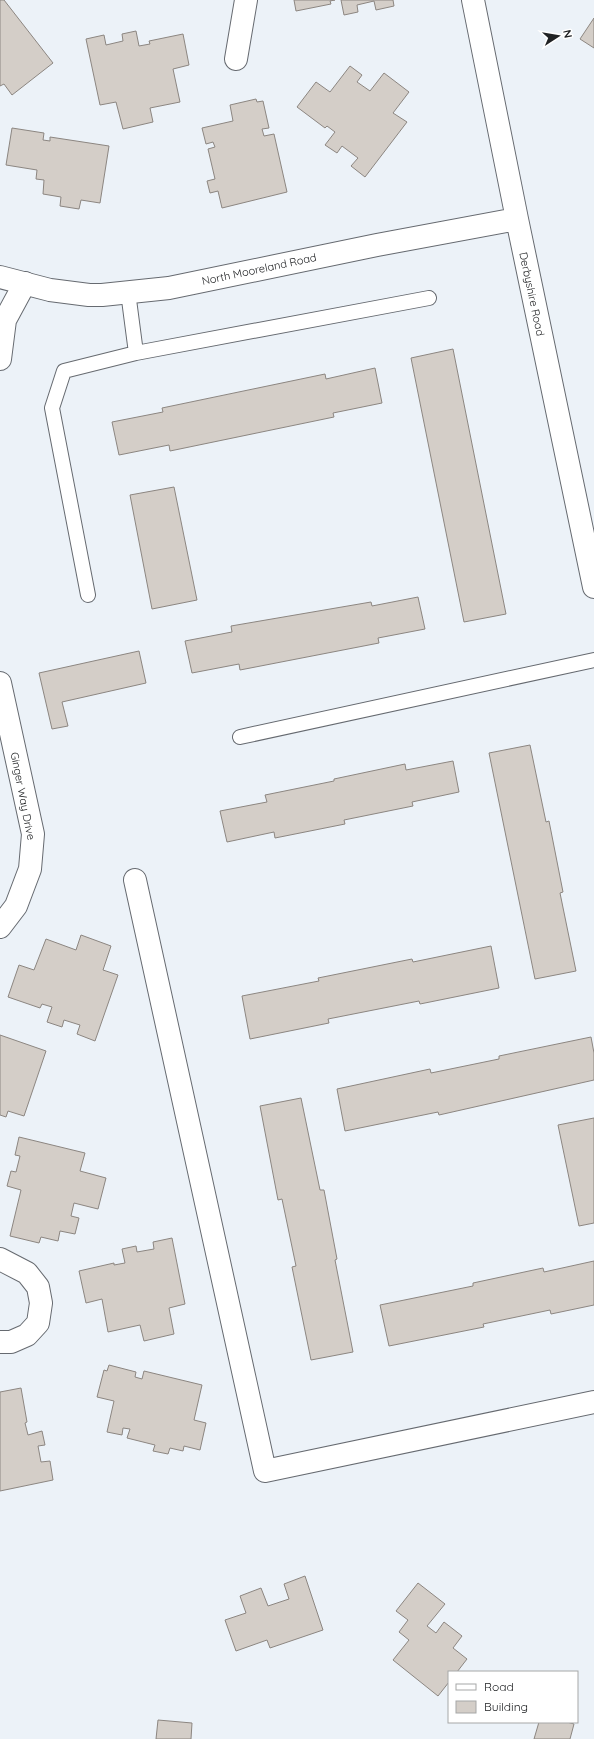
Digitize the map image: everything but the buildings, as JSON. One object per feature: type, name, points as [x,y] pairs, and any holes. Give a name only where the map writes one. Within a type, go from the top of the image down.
[{"type":"street","points":[[236,60],[246,0]]},
{"type":"street","name":"Derbyshire Road","points":[[473,0],[516,219],[594,587]]},
{"type":"street","name":"North Mooreland Road","points":[[0,277],[50,290],[89,295],[169,288],[377,245],[516,219]]},
{"type":"street","points":[[0,359],[5,320],[25,283]]},
{"type":"street","name":"Ginger Way Drive","points":[[0,683],[33,843],[30,869],[16,906],[0,927]]},
{"type":"street","points":[[135,880],[265,1471],[594,1402]]},
{"type":"street","points":[[0,1259],[27,1273],[38,1287],[41,1303],[38,1323],[27,1335],[11,1342],[0,1342]]},
{"type":"lane","points":[[128,292],[136,353]]},
{"type":"lane","points":[[88,594],[52,408],[64,371],[136,353],[429,298]]},
{"type":"lane","points":[[240,736],[594,660]]}]
